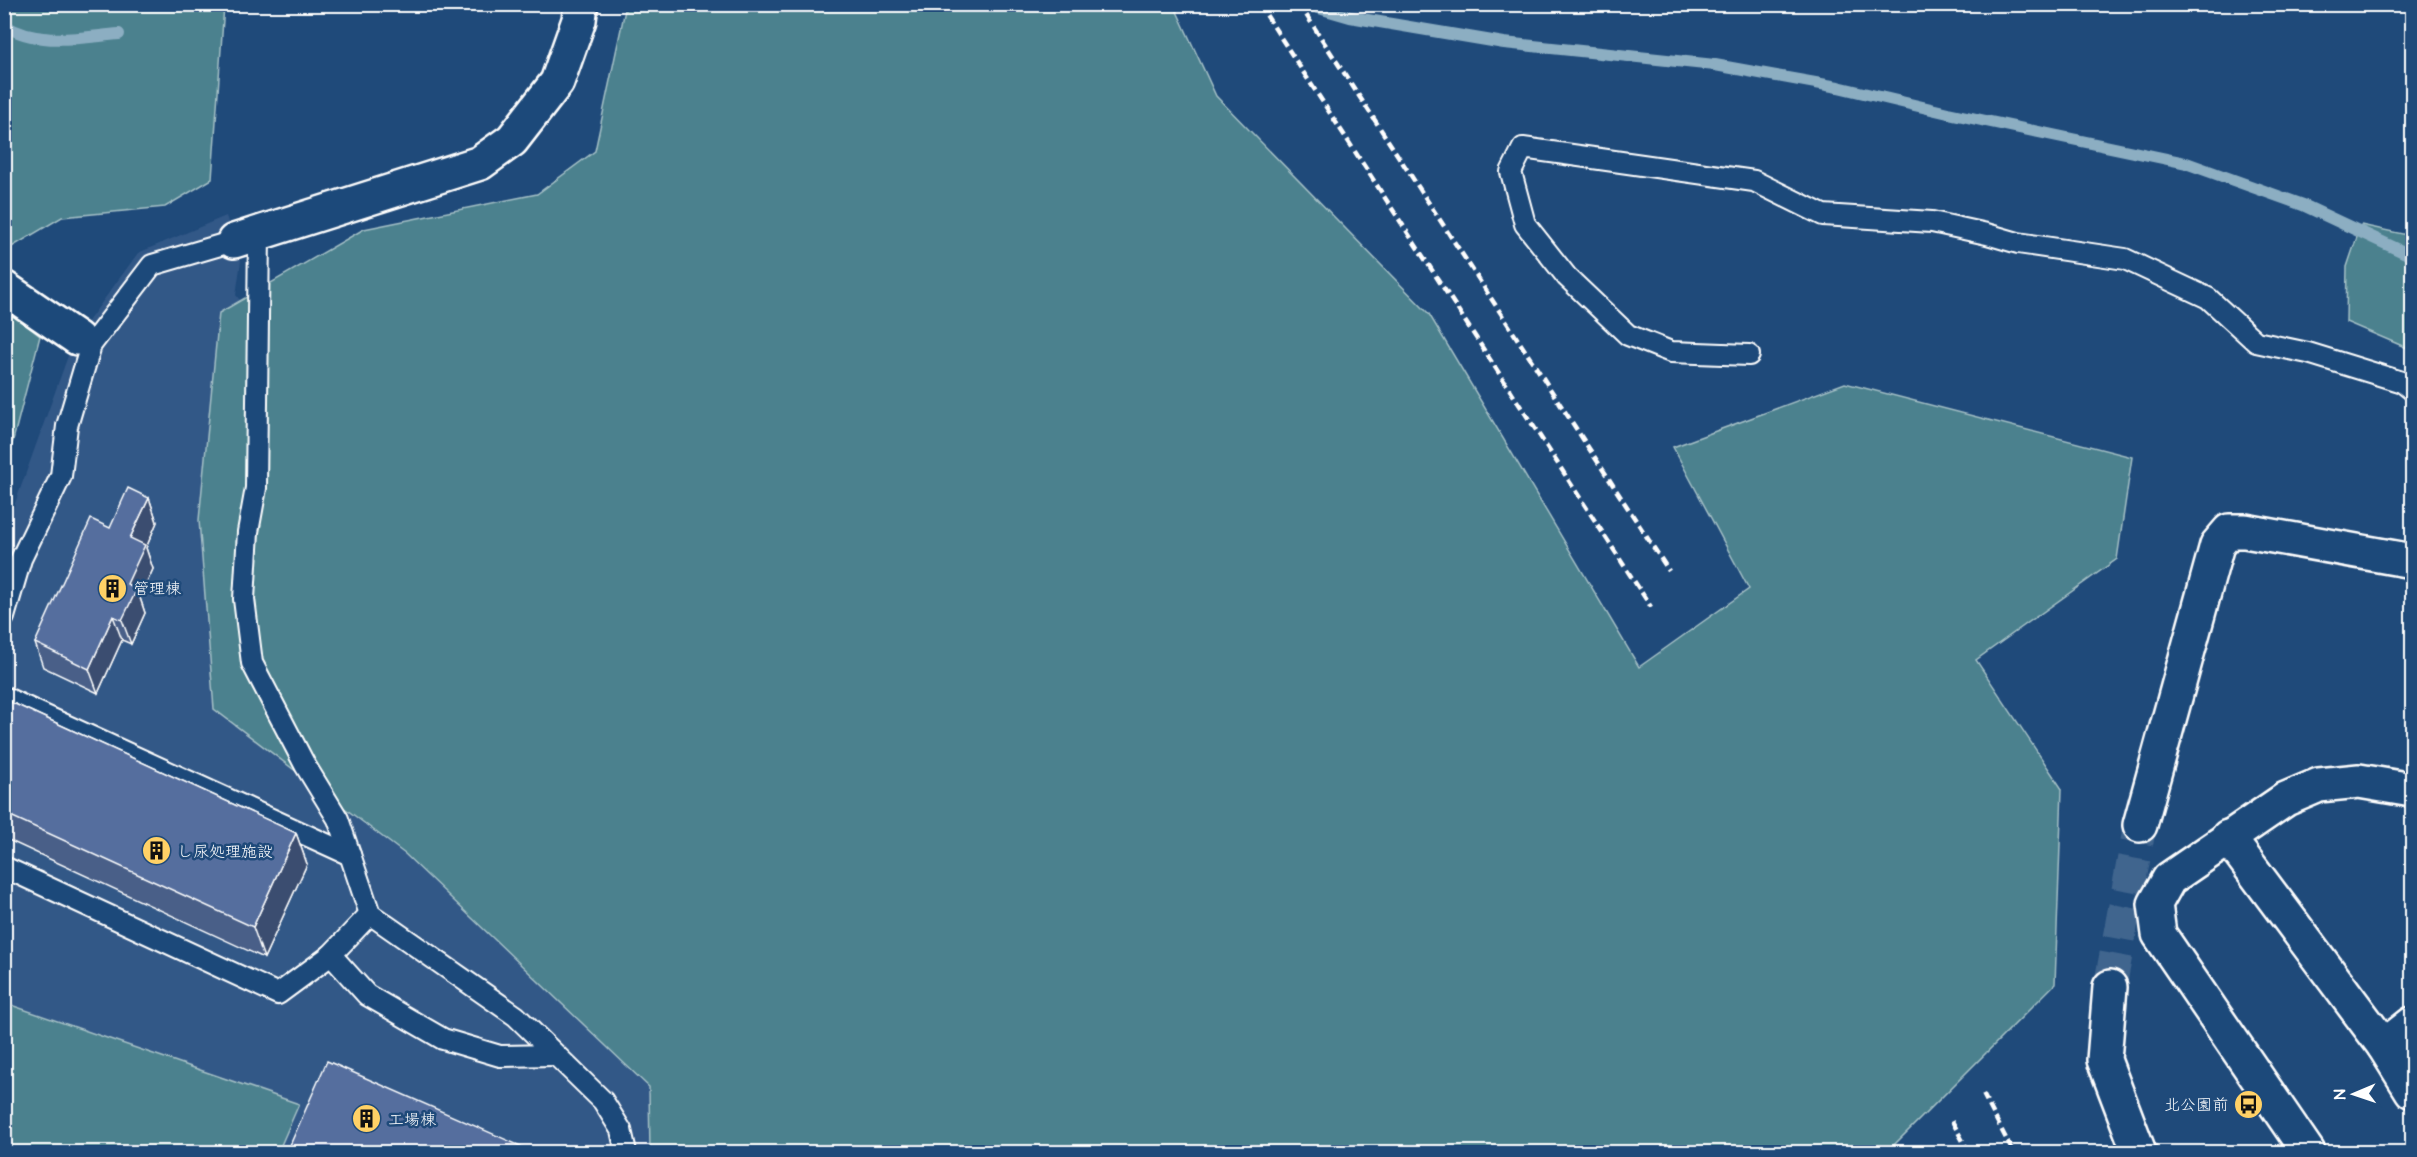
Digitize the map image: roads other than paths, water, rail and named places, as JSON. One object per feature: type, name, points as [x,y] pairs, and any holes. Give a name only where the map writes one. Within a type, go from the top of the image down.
[{"type":"street","points":[[247,237],[480,163],[512,140],[558,82],[579,20],[581,4]]},
{"type":"street","points":[[4,288],[84,341]]},
{"type":"street","points":[[2140,825],[2217,545],[2229,531],[2245,531],[2412,561]]},
{"type":"street","points":[[2308,1152],[2159,934],[2155,904],[2169,879],[2286,799],[2319,785],[2359,781],[2412,790]]},
{"type":"street","points":[[2228,837],[2384,1046],[2412,1091]]},
{"type":"street","points":[[2110,987],[2104,1060],[2139,1152]]},
{"type":"street","points":[[2384,1046],[2412,1024]]},
{"type":"lane","points":[[1749,355],[1671,352],[1628,335],[1567,277],[1525,224],[1511,172],[1522,148],[1754,181],[1823,215],[1932,222],[2018,243],[2125,259],[2208,298],[2256,342],[2308,353],[2402,382],[2412,390]]},
{"type":"lane","points":[[4,617],[21,559],[62,476],[67,426],[84,341],[152,265],[247,237],[256,489],[248,532],[244,599],[252,663],[305,765],[338,819],[370,914],[516,1016],[603,1101],[621,1130],[626,1152]]},
{"type":"lane","points":[[4,697],[350,855]]},
{"type":"lane","points":[[4,867],[278,994],[331,955],[370,914]]},
{"type":"lane","points":[[331,955],[367,995],[443,1039],[500,1056],[555,1055]]},
{"type":"waterway","points":[[1305,4],[1350,17],[1504,43],[1715,65],[1838,87],[1948,113],[2186,163],[2303,205],[2412,256]]},
{"type":"waterway","points":[[4,25],[17,32],[46,38],[119,34]]},
{"type":"tunnel","points":[[2110,987],[2140,825]]},
{"type":"railway","points":[[1259,4],[1651,607]]},
{"type":"railway","points":[[1299,4],[1669,571]]},
{"type":"railway","points":[[1983,1094],[2013,1152]]},
{"type":"railway","points":[[1952,1121],[1969,1152]]},
{"type":"place","name":"管理棟","points":[[112,588]]},
{"type":"place","name":"し尿処理施設","points":[[156,851]]},
{"type":"place","name":"北公園前","points":[[2249,1104]]},
{"type":"place","name":"工場棟","points":[[367,1119]]}]
